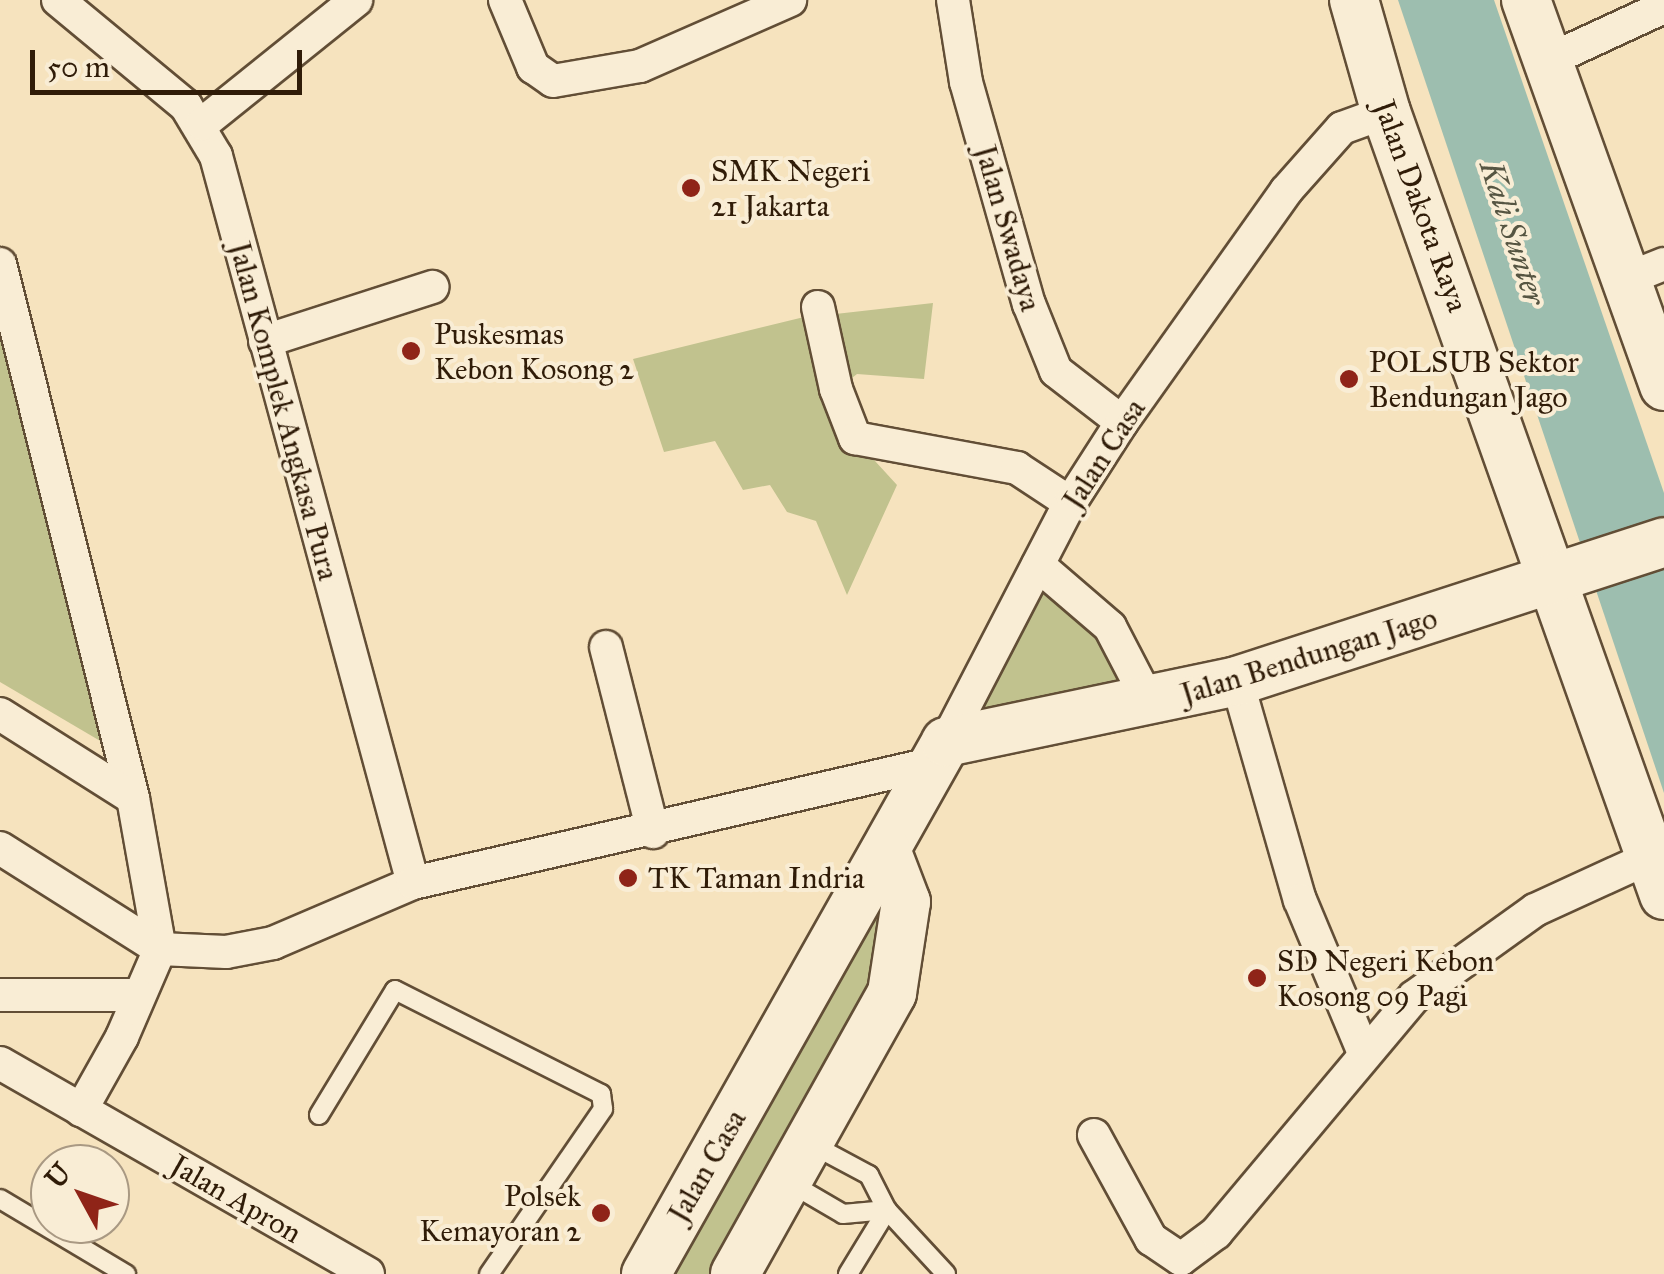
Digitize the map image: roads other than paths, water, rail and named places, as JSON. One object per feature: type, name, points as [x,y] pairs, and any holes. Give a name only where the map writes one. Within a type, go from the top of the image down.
[{"type":"street","points":[[58,0],[202,124],[356,0]]},
{"type":"street","points":[[505,0],[534,67],[553,82],[640,66],[790,0]]},
{"type":"street","name":"Jalan Swadaya","points":[[953,0],[966,82],[1028,304],[1056,371],[1122,422]]},
{"type":"street","name":"Jalan Dakota Raya","points":[[1354,0],[1386,112],[1561,576],[1657,876]]},
{"type":"street","points":[[1526,0],[1547,61],[1644,272],[1664,386]]},
{"type":"street","points":[[1547,61],[1664,7]]},
{"type":"street","name":"Jalan Casa","points":[[646,1274],[941,753],[1070,503],[1122,422],[1286,191],[1342,128],[1386,112]]},
{"type":"street","name":"Jalan Komplek Angkasa Pura","points":[[202,124],[266,342],[413,883]]},
{"type":"street","points":[[4,286],[133,798],[160,949],[80,1110]]},
{"type":"street","points":[[266,342],[432,287]]},
{"type":"street","points":[[818,307],[836,389],[855,438],[1017,468],[1070,503]]},
{"type":"street","name":"Jalan Bendungan Jago","points":[[941,753],[1237,680],[1664,542]]},
{"type":"street","points":[[1038,564],[1110,627],[1150,704]]},
{"type":"street","points":[[606,646],[653,832]]},
{"type":"street","points":[[1237,680],[1300,900],[1364,1053]]},
{"type":"street","points":[[0,714],[133,798]]},
{"type":"street","points":[[0,848],[160,949],[190,954],[273,943],[413,883],[653,832],[728,807],[941,753]]},
{"type":"street","points":[[734,1274],[800,1163],[892,993],[906,902],[886,850]]},
{"type":"street","points":[[1094,1135],[1151,1239],[1182,1259],[1216,1233],[1414,997],[1535,910],[1657,876]]},
{"type":"street","points":[[0,995],[138,995]]},
{"type":"street","name":"Jalan Apron","points":[[0,1064],[368,1274]]},
{"type":"lane","points":[[319,1115],[394,990],[601,1094],[603,1110],[489,1274]]},
{"type":"lane","points":[[800,1163],[869,1175],[886,1210],[946,1274]]},
{"type":"lane","points":[[800,1163],[843,1214],[886,1210]]},
{"type":"lane","points":[[0,1199],[126,1274]]},
{"type":"lane","points":[[848,1274],[886,1210]]},
{"type":"water","name":"Kali Sunter","points":[[1398,0],[1494,0],[1664,493],[1664,793]]},
{"type":"place","name":"SMK Negeri 21 Jakarta","points":[[691,188]]},
{"type":"place","name":"Puskesmas Kebon Kosong 2","points":[[411,351]]},
{"type":"place","name":"POLSUB Sektor Bendungan Jago","points":[[1349,379]]},
{"type":"place","name":"TK Taman Indria","points":[[628,878]]},
{"type":"place","name":"SD Negeri Kebon Kosong 09 Pagi","points":[[1257,978]]},
{"type":"place","name":"Polsek Kemayoran 2","points":[[601,1213]]}]
